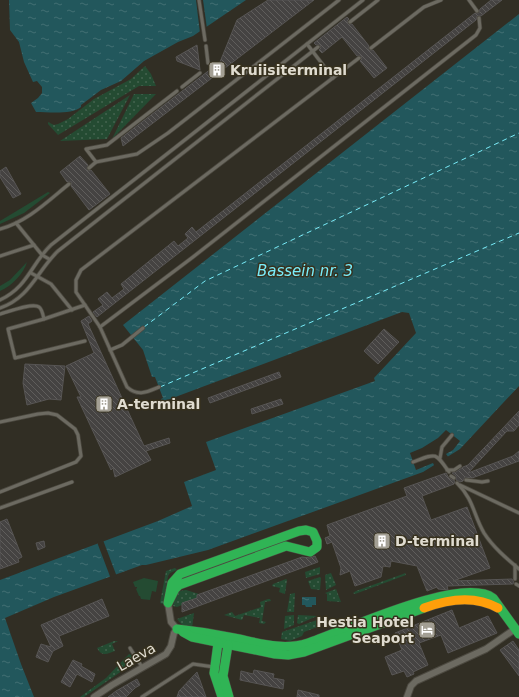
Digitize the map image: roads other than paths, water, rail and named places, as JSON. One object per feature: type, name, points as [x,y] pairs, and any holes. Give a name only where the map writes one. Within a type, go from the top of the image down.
[{"type":"street","points":[[168,603],[172,594],[179,585],[286,546],[291,546],[306,552],[310,552],[317,548],[318,545],[315,535],[311,531],[299,531],[180,574],[172,581],[170,586],[168,603],[170,622],[177,629],[194,631],[246,647],[275,654],[294,654],[429,606],[461,600],[483,600],[489,602],[502,611]]},
{"type":"street","points":[[224,641],[266,644],[283,647],[299,646],[419,603],[456,594],[477,593],[490,596],[494,599],[517,632],[486,649],[416,681],[409,688],[407,697]]},
{"type":"street","points":[[412,612],[419,603]]},
{"type":"street","name":"Laeva","points":[[94,697],[166,654],[171,646],[174,633],[177,629]]},
{"type":"street","points":[[224,641],[224,665],[222,676],[229,697]]},
{"type":"street","points":[[222,697],[215,677],[214,667],[224,641]]},
{"type":"lane","points":[[199,0],[205,40]]},
{"type":"lane","points":[[89,168],[96,162],[137,154],[143,150],[168,133],[339,0]]},
{"type":"lane","points":[[0,300],[12,294],[23,284],[42,254],[52,245],[363,0]]},
{"type":"lane","points":[[350,22],[378,0]]},
{"type":"lane","points":[[371,48],[424,7],[441,0]]},
{"type":"lane","points":[[469,0],[477,11]]},
{"type":"lane","points":[[100,327],[193,257],[476,35],[481,23],[479,18]]},
{"type":"lane","points":[[307,44],[333,78]]},
{"type":"lane","points":[[206,46],[208,63]]},
{"type":"lane","points":[[0,308],[18,299],[28,290],[49,259],[58,251],[318,48]]},
{"type":"lane","points":[[159,387],[139,393],[132,391],[127,386],[100,327],[76,292],[76,280],[81,270],[359,58]]},
{"type":"lane","points":[[182,87],[200,73]]},
{"type":"lane","points":[[96,162],[86,149],[107,145],[177,91]]},
{"type":"lane","points":[[0,229],[23,220],[69,184]]},
{"type":"lane","points":[[16,223],[42,254],[49,259]]},
{"type":"lane","points":[[0,256],[34,244]]},
{"type":"lane","points":[[31,273],[51,284],[72,310]]},
{"type":"lane","points":[[0,314],[33,305],[39,306],[44,319]]},
{"type":"lane","points":[[85,305],[8,330],[15,358],[85,341]]},
{"type":"lane","points":[[110,350],[122,345],[143,328]]},
{"type":"lane","points":[[0,422],[30,415],[48,413],[57,416],[75,429],[78,436],[81,456],[79,460],[0,492]]},
{"type":"lane","points":[[440,458],[442,447],[452,435]]},
{"type":"lane","points":[[413,462],[430,456],[436,456],[440,458],[447,470],[451,471],[460,466]]},
{"type":"lane","points":[[0,492],[56,470]]},
{"type":"lane","points":[[466,480],[482,482],[488,481]]},
{"type":"lane","points":[[0,508],[72,482]]},
{"type":"lane","points":[[519,513],[458,484],[470,498],[485,534],[500,552],[519,569]]},
{"type":"lane","points":[[514,565],[515,578]]},
{"type":"lane","points":[[246,647],[260,647],[266,644]]},
{"type":"lane","points":[[130,648],[142,667]]},
{"type":"lane","points":[[142,697],[193,664],[214,667],[224,665]]},
{"type":"water","points":[[9,0],[246,0],[193,36],[178,42],[144,61],[121,81],[101,90],[81,105],[81,107],[77,110],[53,113],[36,112],[31,103],[42,93],[42,87],[37,81],[33,82],[24,62],[19,42],[10,30]]},
{"type":"water","name":"Bassein nr. 3","points":[[519,14],[519,386],[460,449],[423,472],[208,550],[142,565],[54,597],[5,618],[34,697],[0,697],[0,580],[158,521],[192,506],[184,482],[216,470],[206,442],[375,381],[374,378],[416,333],[409,313],[402,312],[162,402],[161,399],[163,398],[155,377],[152,377],[143,350],[123,325]]},
{"type":"water","points":[[302,597],[316,597],[316,605],[306,607],[305,605],[302,605]]},
{"type":"place","name":"Kruiisiterminal","points":[[217,70]]},
{"type":"place","name":"A-terminal","points":[[104,404]]},
{"type":"place","name":"D-terminal","points":[[382,541]]},
{"type":"place","name":"Hestia Hotel Seaport","points":[[427,630]]}]
